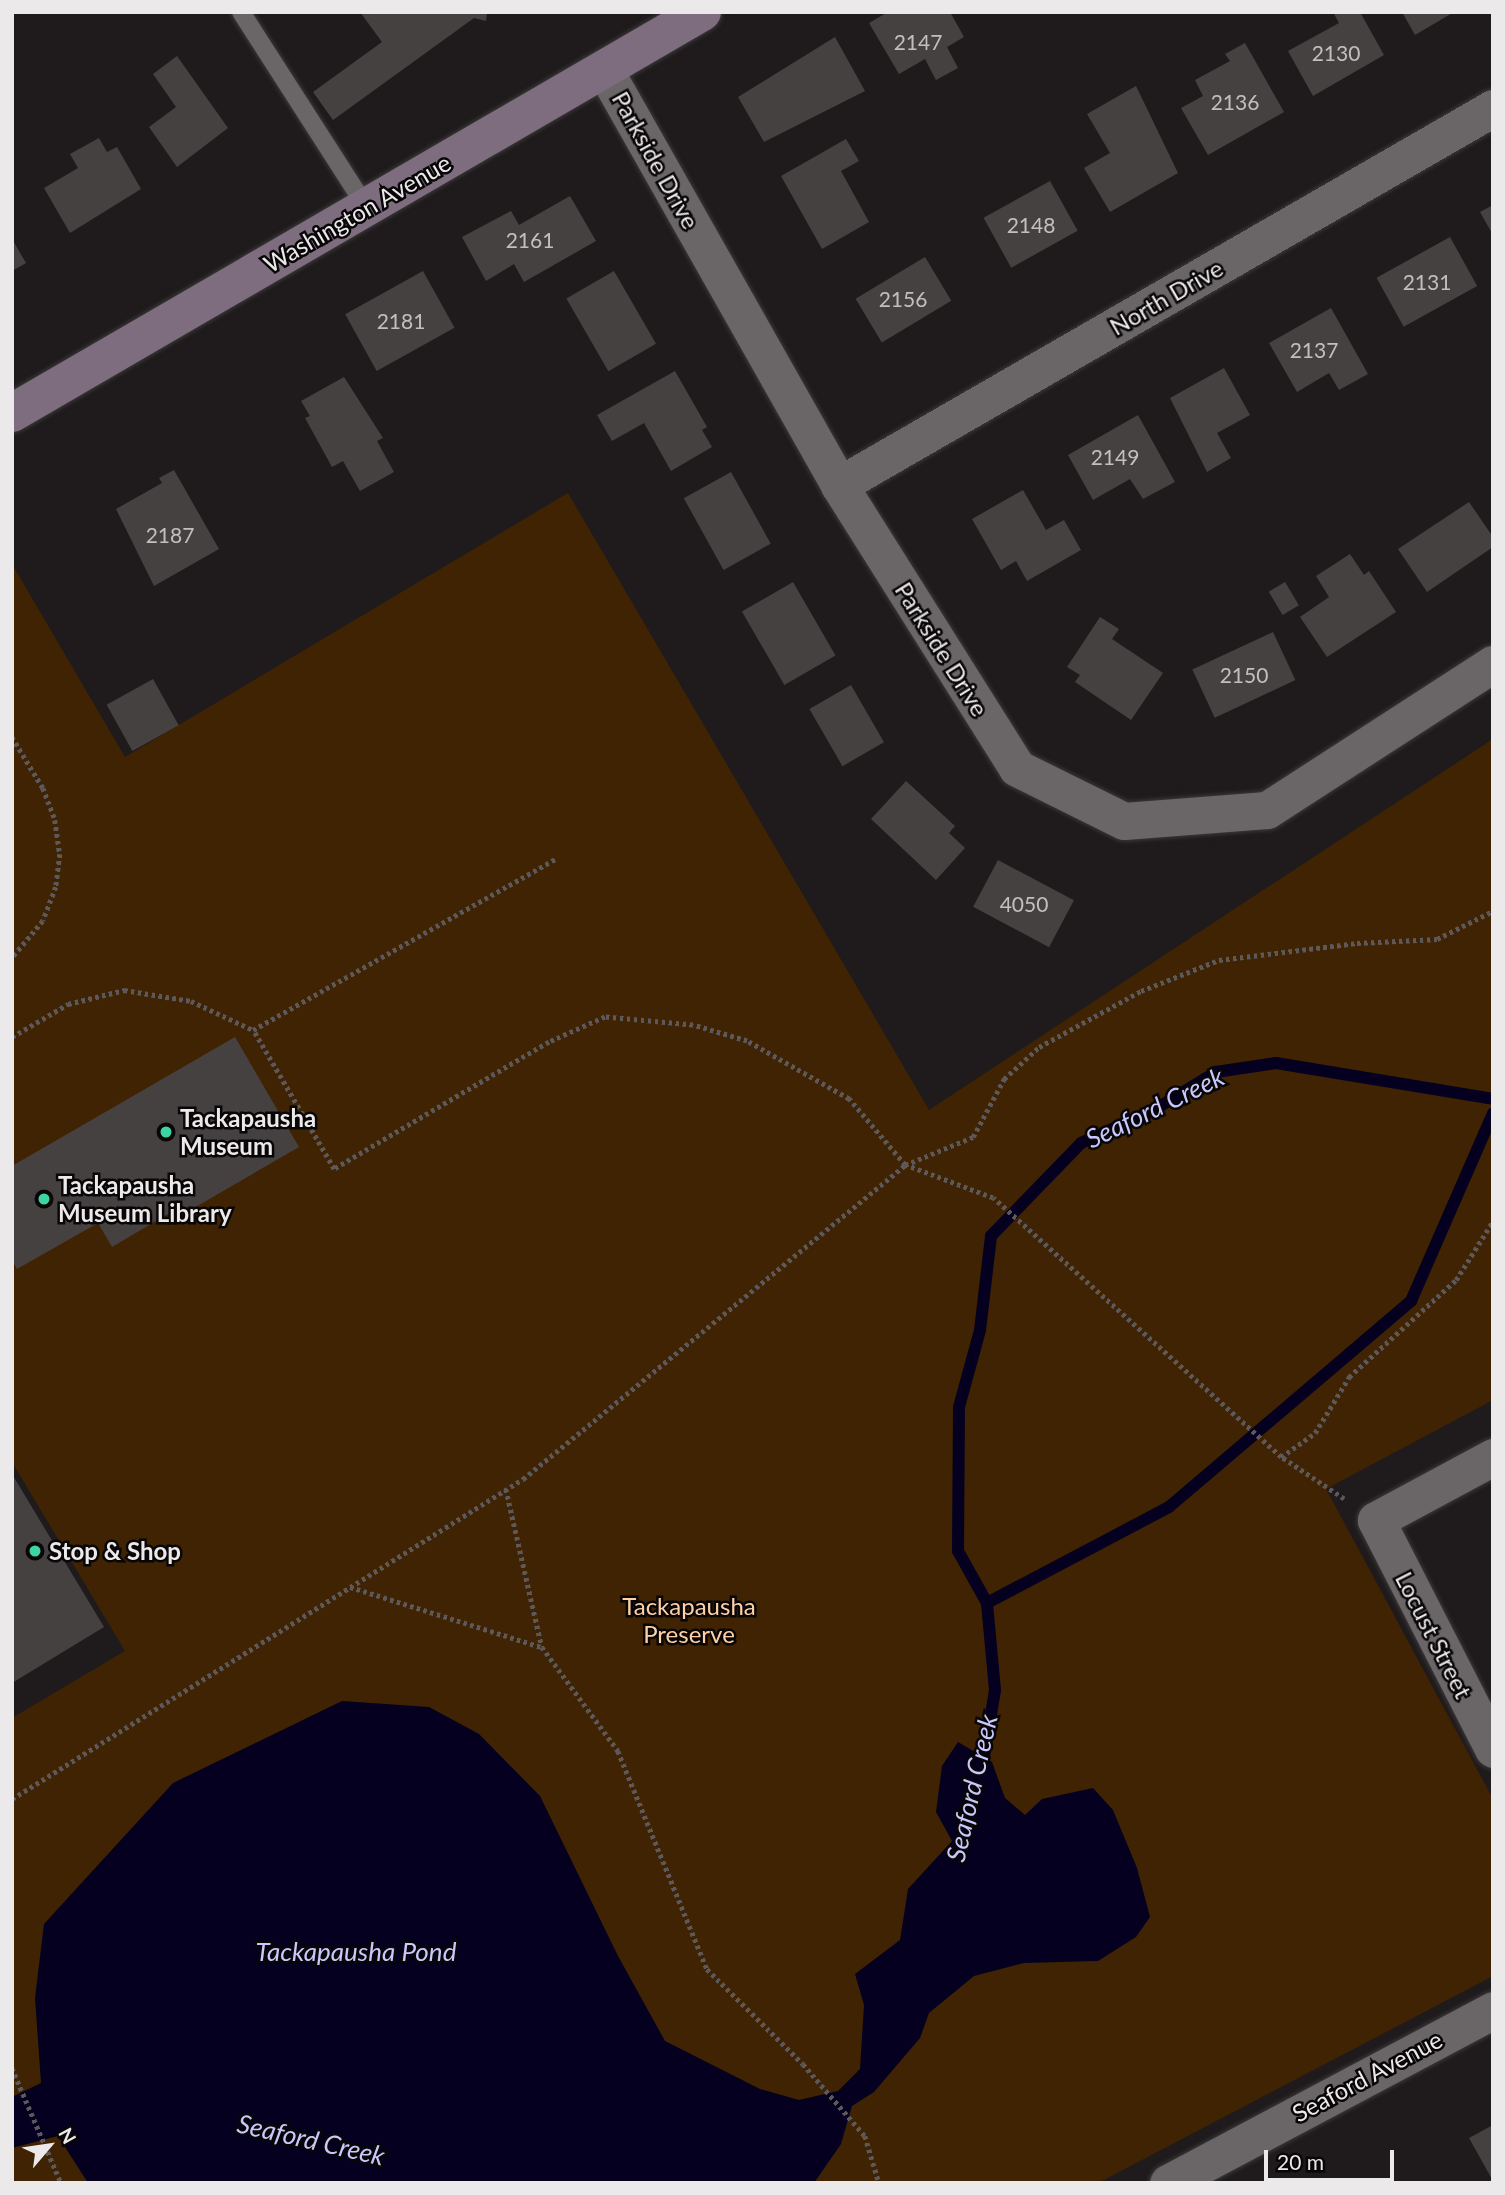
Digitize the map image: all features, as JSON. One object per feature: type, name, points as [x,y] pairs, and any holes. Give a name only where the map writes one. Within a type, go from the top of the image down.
[{"type":"street","name":"Washington Avenue","points":[[12,413],[702,12]]},
{"type":"street","name":"Parkside Drive","points":[[604,69],[839,485],[1017,768],[1124,821],[1266,810],[1493,664]]},
{"type":"street","name":"North Drive","points":[[839,485],[1493,108]]},
{"type":"street","points":[[1376,1520],[1493,1457]]},
{"type":"street","name":"Locust Street","points":[[1376,1520],[1493,1749]]},
{"type":"street","name":"Seaford Avenue","points":[[1168,2183],[1493,2010]]},
{"type":"lane","points":[[241,12],[366,207]]},
{"type":"path","points":[[12,737],[47,799],[60,854],[56,887],[43,921],[12,958]]},
{"type":"path","points":[[253,1030],[555,859]]},
{"type":"path","points":[[12,1799],[506,1489],[905,1166],[973,1137],[1004,1079],[1039,1047],[1141,991],[1219,960],[1357,943],[1437,939],[1493,911]]},
{"type":"path","points":[[12,1037],[68,1004],[124,990],[191,1001],[253,1030],[334,1169],[549,1042],[604,1017],[692,1025],[747,1041],[849,1099],[905,1166],[993,1198],[1281,1457],[1376,1520]]},
{"type":"path","points":[[1281,1457],[1315,1433],[1349,1377],[1456,1280],[1493,1221]]},
{"type":"path","points":[[506,1489],[542,1647],[618,1751],[707,1969],[803,2064],[865,2136],[879,2183]]},
{"type":"path","points":[[350,1587],[542,1647]]},
{"type":"path","points":[[12,2068],[45,2152],[61,2183]]},
{"type":"green space","name":"Tackapausha Preserve","points":[[568,493],[929,1110],[1493,739],[1493,1400],[1326,1489],[1493,1799],[1493,1976],[1098,2183],[12,2183],[12,1718],[125,1651],[12,1462],[12,564],[125,757]]},
{"type":"water","name":"Tackapausha Pond","points":[[342,1701],[429,1707],[479,1734],[540,1796],[618,1956],[665,2041],[760,2089],[799,2100],[838,2091],[860,2069],[864,2005],[855,1974],[900,1940],[908,1889],[952,1841],[936,1812],[942,1766],[958,1742],[992,1762],[1005,1798],[1025,1815],[1042,1799],[1093,1788],[1113,1810],[1137,1868],[1150,1917],[1136,1937],[1098,1961],[1024,1963],[974,1976],[929,2013],[920,2038],[874,2092],[852,2106],[841,2144],[814,2183],[88,2183],[58,2136],[12,2148],[12,2097],[41,2083],[35,1998],[44,1924],[173,1783]]},
{"type":"building","points":[[360,12],[487,12],[486,21],[474,18],[333,120],[313,92],[382,42]]},
{"type":"building","points":[[888,12],[950,12],[964,37],[947,47],[958,68],[936,80],[925,59],[899,74],[869,23]]},
{"type":"building","points":[[1333,12],[1360,12],[1384,55],[1313,96],[1288,51],[1339,23]]},
{"type":"building","points":[[1402,12],[1454,12],[1415,35]]},
{"type":"building","points":[[835,37],[865,91],[764,142],[738,97]]},
{"type":"building","points":[[1245,43],[1284,112],[1208,155],[1181,108],[1203,96],[1195,80],[1230,61],[1225,54]]},
{"type":"building","points":[[177,56],[228,128],[177,167],[149,127],[176,107],[153,74]]},
{"type":"building","points":[[1136,86],[1178,173],[1110,212],[1084,168],[1110,153],[1087,114]]},
{"type":"building","points":[[99,138],[107,152],[117,147],[141,189],[70,233],[44,188],[78,168],[70,154]]},
{"type":"building","points":[[846,139],[859,161],[841,171],[869,222],[822,249],[781,176]]},
{"type":"building","points":[[1050,181],[1078,231],[1011,268],[984,218]]},
{"type":"building","points":[[570,196],[596,241],[524,282],[514,264],[486,281],[462,237],[511,211],[519,225]]},
{"type":"building","points":[[1493,205],[1493,235],[1480,212]]},
{"type":"building","points":[[1450,237],[1477,286],[1404,327],[1377,278]]},
{"type":"building","points":[[12,239],[26,263],[12,271]]},
{"type":"building","points":[[925,257],[951,301],[882,342],[856,299]]},
{"type":"building","points":[[423,271],[455,328],[377,371],[345,314]]},
{"type":"building","points":[[614,271],[656,344],[608,371],[566,298]]},
{"type":"building","points":[[1331,308],[1368,374],[1339,390],[1329,373],[1297,392],[1269,343]]},
{"type":"building","points":[[1224,368],[1250,415],[1217,433],[1231,458],[1207,472],[1170,398]]},
{"type":"building","points":[[675,371],[707,427],[702,430],[712,447],[671,471],[644,423],[612,441],[597,415]]},
{"type":"building","points":[[344,377],[383,438],[377,441],[394,472],[360,491],[343,461],[332,467],[305,418],[310,416],[301,401]]},
{"type":"building","points":[[1138,415],[1175,482],[1143,499],[1130,479],[1093,500],[1068,455]]},
{"type":"building","points":[[174,470],[219,549],[154,586],[116,509],[162,483],[159,478]]},
{"type":"building","points":[[731,472],[771,544],[724,570],[684,498]]},
{"type":"building","points":[[1023,490],[1046,530],[1064,520],[1081,550],[1027,581],[1016,561],[1001,570],[972,519]]},
{"type":"building","points":[[1469,502],[1493,537],[1493,547],[1427,592],[1398,549]]},
{"type":"building","points":[[1350,554],[1364,575],[1369,571],[1396,612],[1327,657],[1300,617],[1329,597],[1316,576]]},
{"type":"building","points":[[793,582],[836,656],[784,685],[742,612]]},
{"type":"building","points":[[1285,582],[1299,605],[1283,615],[1269,592]]},
{"type":"building","points":[[1100,617],[1119,629],[1112,639],[1163,673],[1131,720],[1075,682],[1080,675],[1067,667]]},
{"type":"building","points":[[1273,632],[1295,680],[1215,718],[1192,670]]},
{"type":"building","points":[[153,679],[179,725],[132,751],[107,705]]},
{"type":"building","points":[[851,685],[884,742],[842,766],[809,709]]},
{"type":"building","points":[[906,781],[955,826],[949,833],[965,848],[936,880],[871,819]]},
{"type":"building","points":[[998,860],[1074,900],[1049,947],[973,907]]},
{"type":"building","points":[[235,1037],[299,1147],[187,1212],[183,1205],[112,1247],[98,1223],[17,1269],[12,1260],[12,1166]]},
{"type":"building","name":"Stop & Shop","points":[[12,1474],[104,1627],[12,1683]]},
{"type":"building","points":[[1493,2125],[1493,2181],[1469,2138]]},
{"type":"waterway","name":"Seaford Creek","points":[[981,1774],[995,1690],[987,1603],[958,1551],[959,1407],[980,1330],[991,1236],[1081,1143],[1154,1110],[1216,1072],[1276,1063],[1493,1099]]},
{"type":"waterway","points":[[987,1603],[1169,1507],[1411,1301],[1493,1113]]},
{"type":"place","name":"Tackapausha Museum","points":[[166,1132]]},
{"type":"place","name":"Tackapausha Museum Library","points":[[44,1199]]},
{"type":"place","name":"Stop & Shop","points":[[35,1551]]}]
